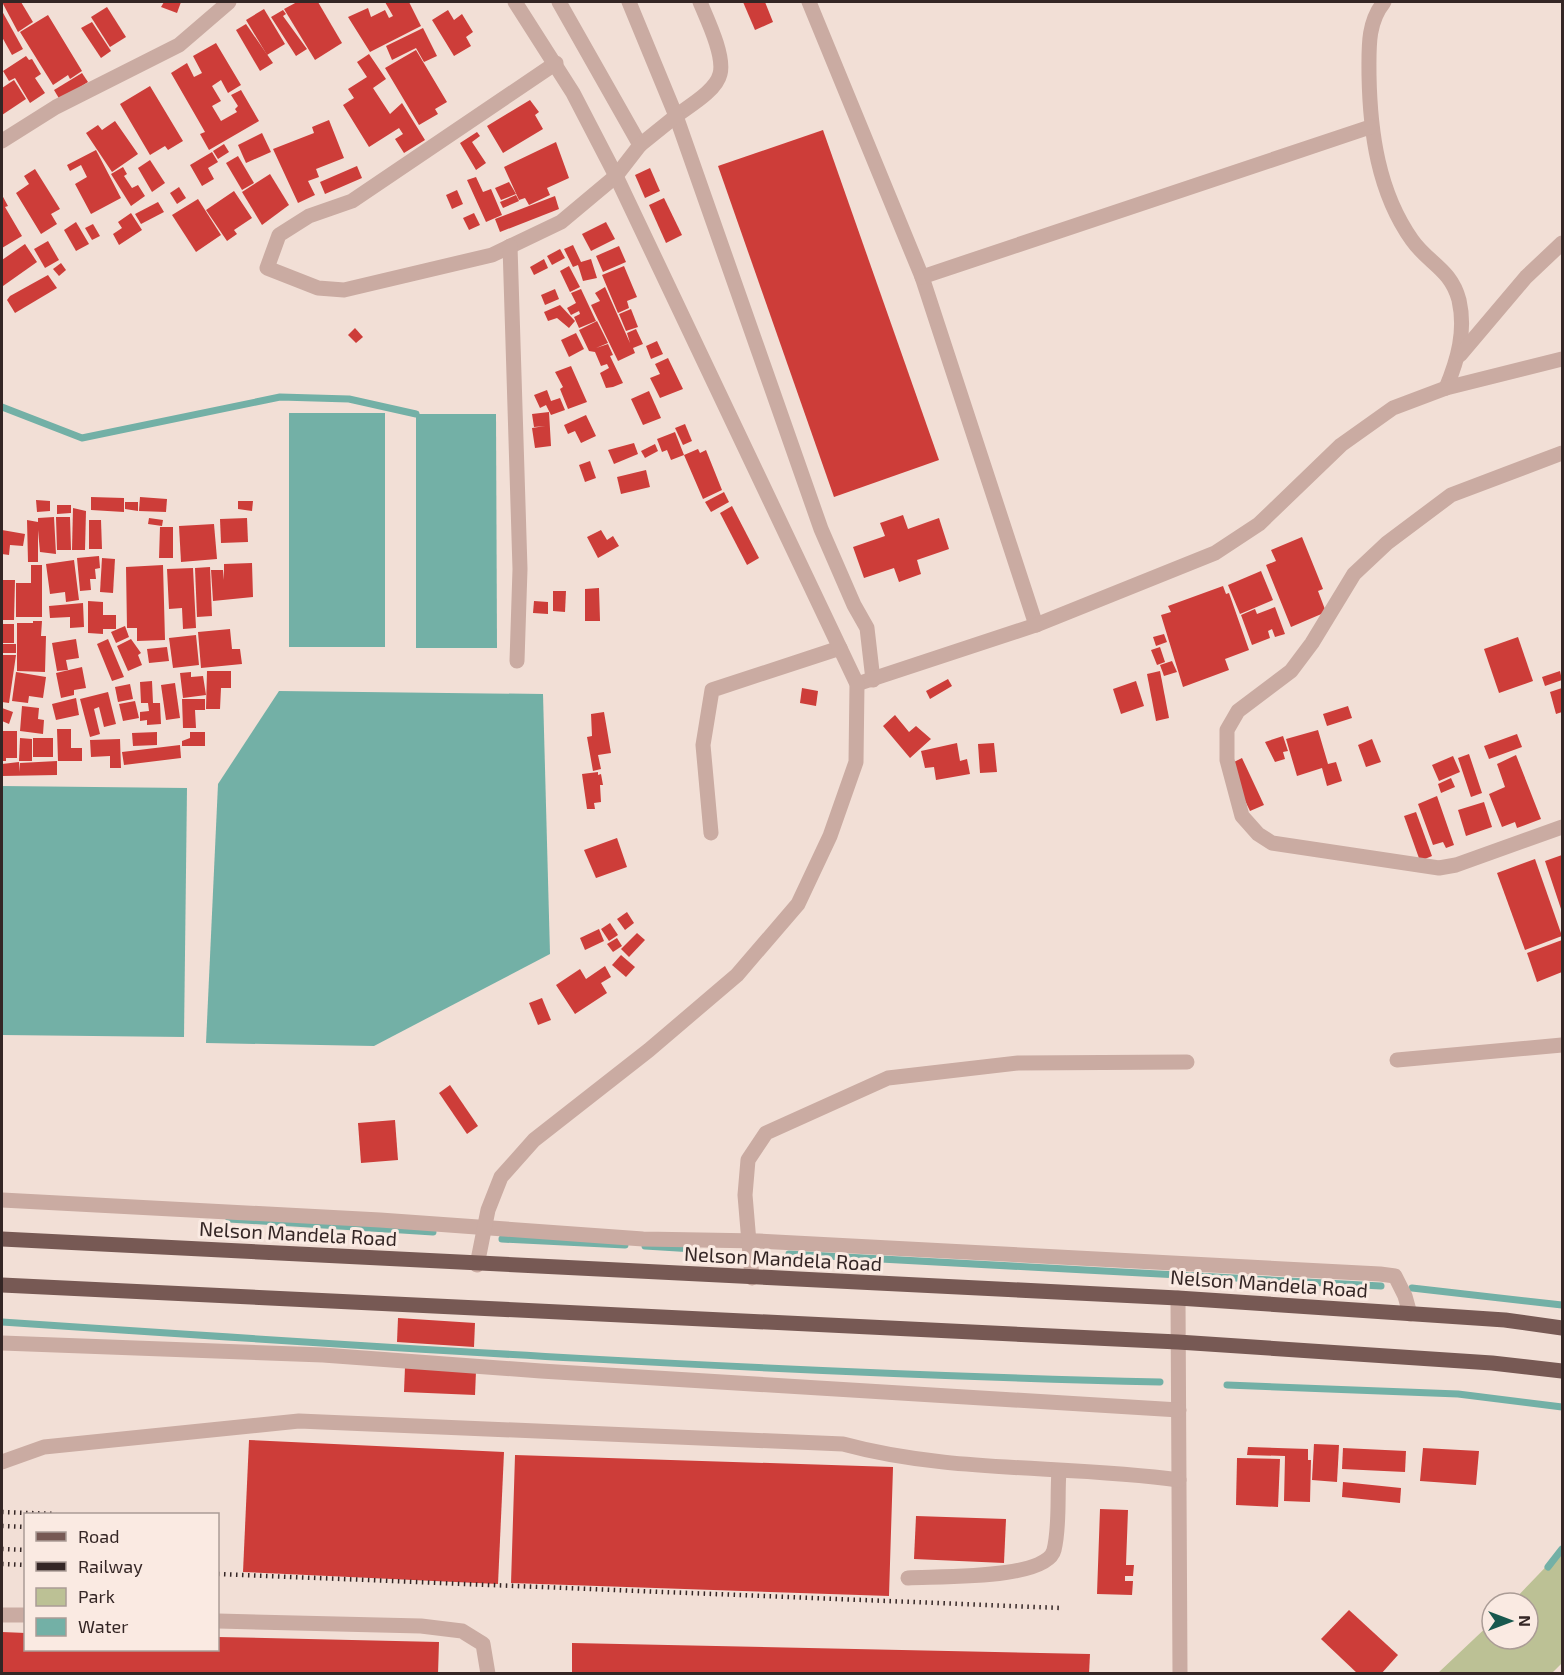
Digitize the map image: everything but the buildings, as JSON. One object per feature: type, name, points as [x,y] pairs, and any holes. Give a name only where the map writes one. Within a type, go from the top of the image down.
[{"type":"main road","name":"Nelson Mandela Road","points":[[2,1239],[477,1265],[1178,1298],[1505,1320],[1563,1328]]},
{"type":"main road","points":[[2,1285],[1178,1342],[1492,1363],[1563,1371]]},
{"type":"street","points":[[2,141],[56,108],[179,45],[229,2]]},
{"type":"street","points":[[477,1265],[488,1210],[501,1177],[534,1140],[649,1050],[737,975],[798,904],[830,836],[856,762],[857,684],[616,176],[556,63],[515,2]]},
{"type":"street","points":[[559,2],[640,145]]},
{"type":"street","points":[[628,2],[676,116],[821,529],[854,605],[867,628],[873,680]]},
{"type":"street","points":[[556,63],[352,201],[309,216],[279,235],[267,268],[318,288],[344,290],[492,255],[561,222],[616,176],[640,145],[713,86],[721,74],[719,52],[700,2]]},
{"type":"street","points":[[809,2],[922,277],[1036,625]]},
{"type":"street","points":[[1384,2],[1371,24],[1370,127],[1383,180],[1397,212],[1413,241],[1445,271],[1458,299],[1461,327],[1460,355]]},
{"type":"street","points":[[922,277],[1370,127]]},
{"type":"street","points":[[1446,388],[1460,355],[1526,277],[1563,243]]},
{"type":"street","points":[[510,246],[520,569],[517,661]]},
{"type":"street","points":[[857,684],[1036,625],[1215,553],[1259,524],[1349,439],[1393,408],[1446,388],[1563,359]]},
{"type":"street","points":[[1563,453],[1451,495],[1387,543],[1354,574],[1312,643],[1291,671],[1239,711],[1227,730],[1227,760],[1242,816],[1258,834],[1272,843],[1439,868],[1456,865],[1563,827]]},
{"type":"street","points":[[711,833],[703,745],[712,690],[840,648]]},
{"type":"street","points":[[1397,1060],[1563,1045]]},
{"type":"street","points":[[752,1278],[745,1195],[748,1160],[766,1133],[888,1078],[1018,1063],[1187,1062]]},
{"type":"street","points":[[2,1200],[369,1219],[643,1239],[749,1240],[1380,1274],[1395,1276],[1405,1296],[1410,1314]]},
{"type":"street","points":[[1178,1298],[1180,1674]]},
{"type":"street","points":[[2,1342],[323,1355],[1179,1410]]},
{"type":"street","points":[[2,1462],[44,1447],[299,1421],[843,1444],[914,1460],[1059,1471],[1125,1472],[1179,1480]]},
{"type":"street","points":[[908,1578],[1023,1571],[1046,1563],[1054,1552],[1059,1471]]},
{"type":"street","points":[[2,1615],[24,1615]]},
{"type":"street","points":[[219,1621],[421,1626],[462,1631],[483,1644],[488,1674]]},
{"type":"green space","points":[[1562,1550],[1562,1663],[1552,1673],[1438,1673],[1480,1633],[1480,1651],[1540,1651],[1540,1591],[1523,1591]]},
{"type":"water","points":[[289,413],[385,413],[385,647],[289,647]]},
{"type":"water","points":[[416,414],[496,414],[497,648],[416,648]]},
{"type":"water","points":[[279,691],[543,694],[550,954],[374,1046],[206,1043],[218,784]]},
{"type":"water","points":[[2,786],[187,788],[184,1037],[2,1035]]},
{"type":"waterway","points":[[2,407],[82,438],[280,397],[349,399],[416,414]]},
{"type":"waterway","points":[[229,1219],[433,1232]]},
{"type":"waterway","points":[[502,1239],[625,1245]]},
{"type":"waterway","points":[[645,1246],[694,1249]]},
{"type":"waterway","points":[[789,1254],[1381,1286]]},
{"type":"waterway","points":[[1412,1288],[1562,1305]]},
{"type":"waterway","points":[[2,1322],[725,1366],[1160,1382]]},
{"type":"waterway","points":[[1227,1385],[1458,1394],[1562,1407]]},
{"type":"waterway","points":[[1548,1567],[1562,1549]]},
{"type":"railway","points":[[2,1512],[29,1513]]},
{"type":"railway","points":[[2,1526],[24,1527]]},
{"type":"railway","points":[[2,1549],[24,1550]]},
{"type":"railway","points":[[2,1564],[24,1565]]},
{"type":"railway","points":[[219,1574],[1061,1608]]}]
